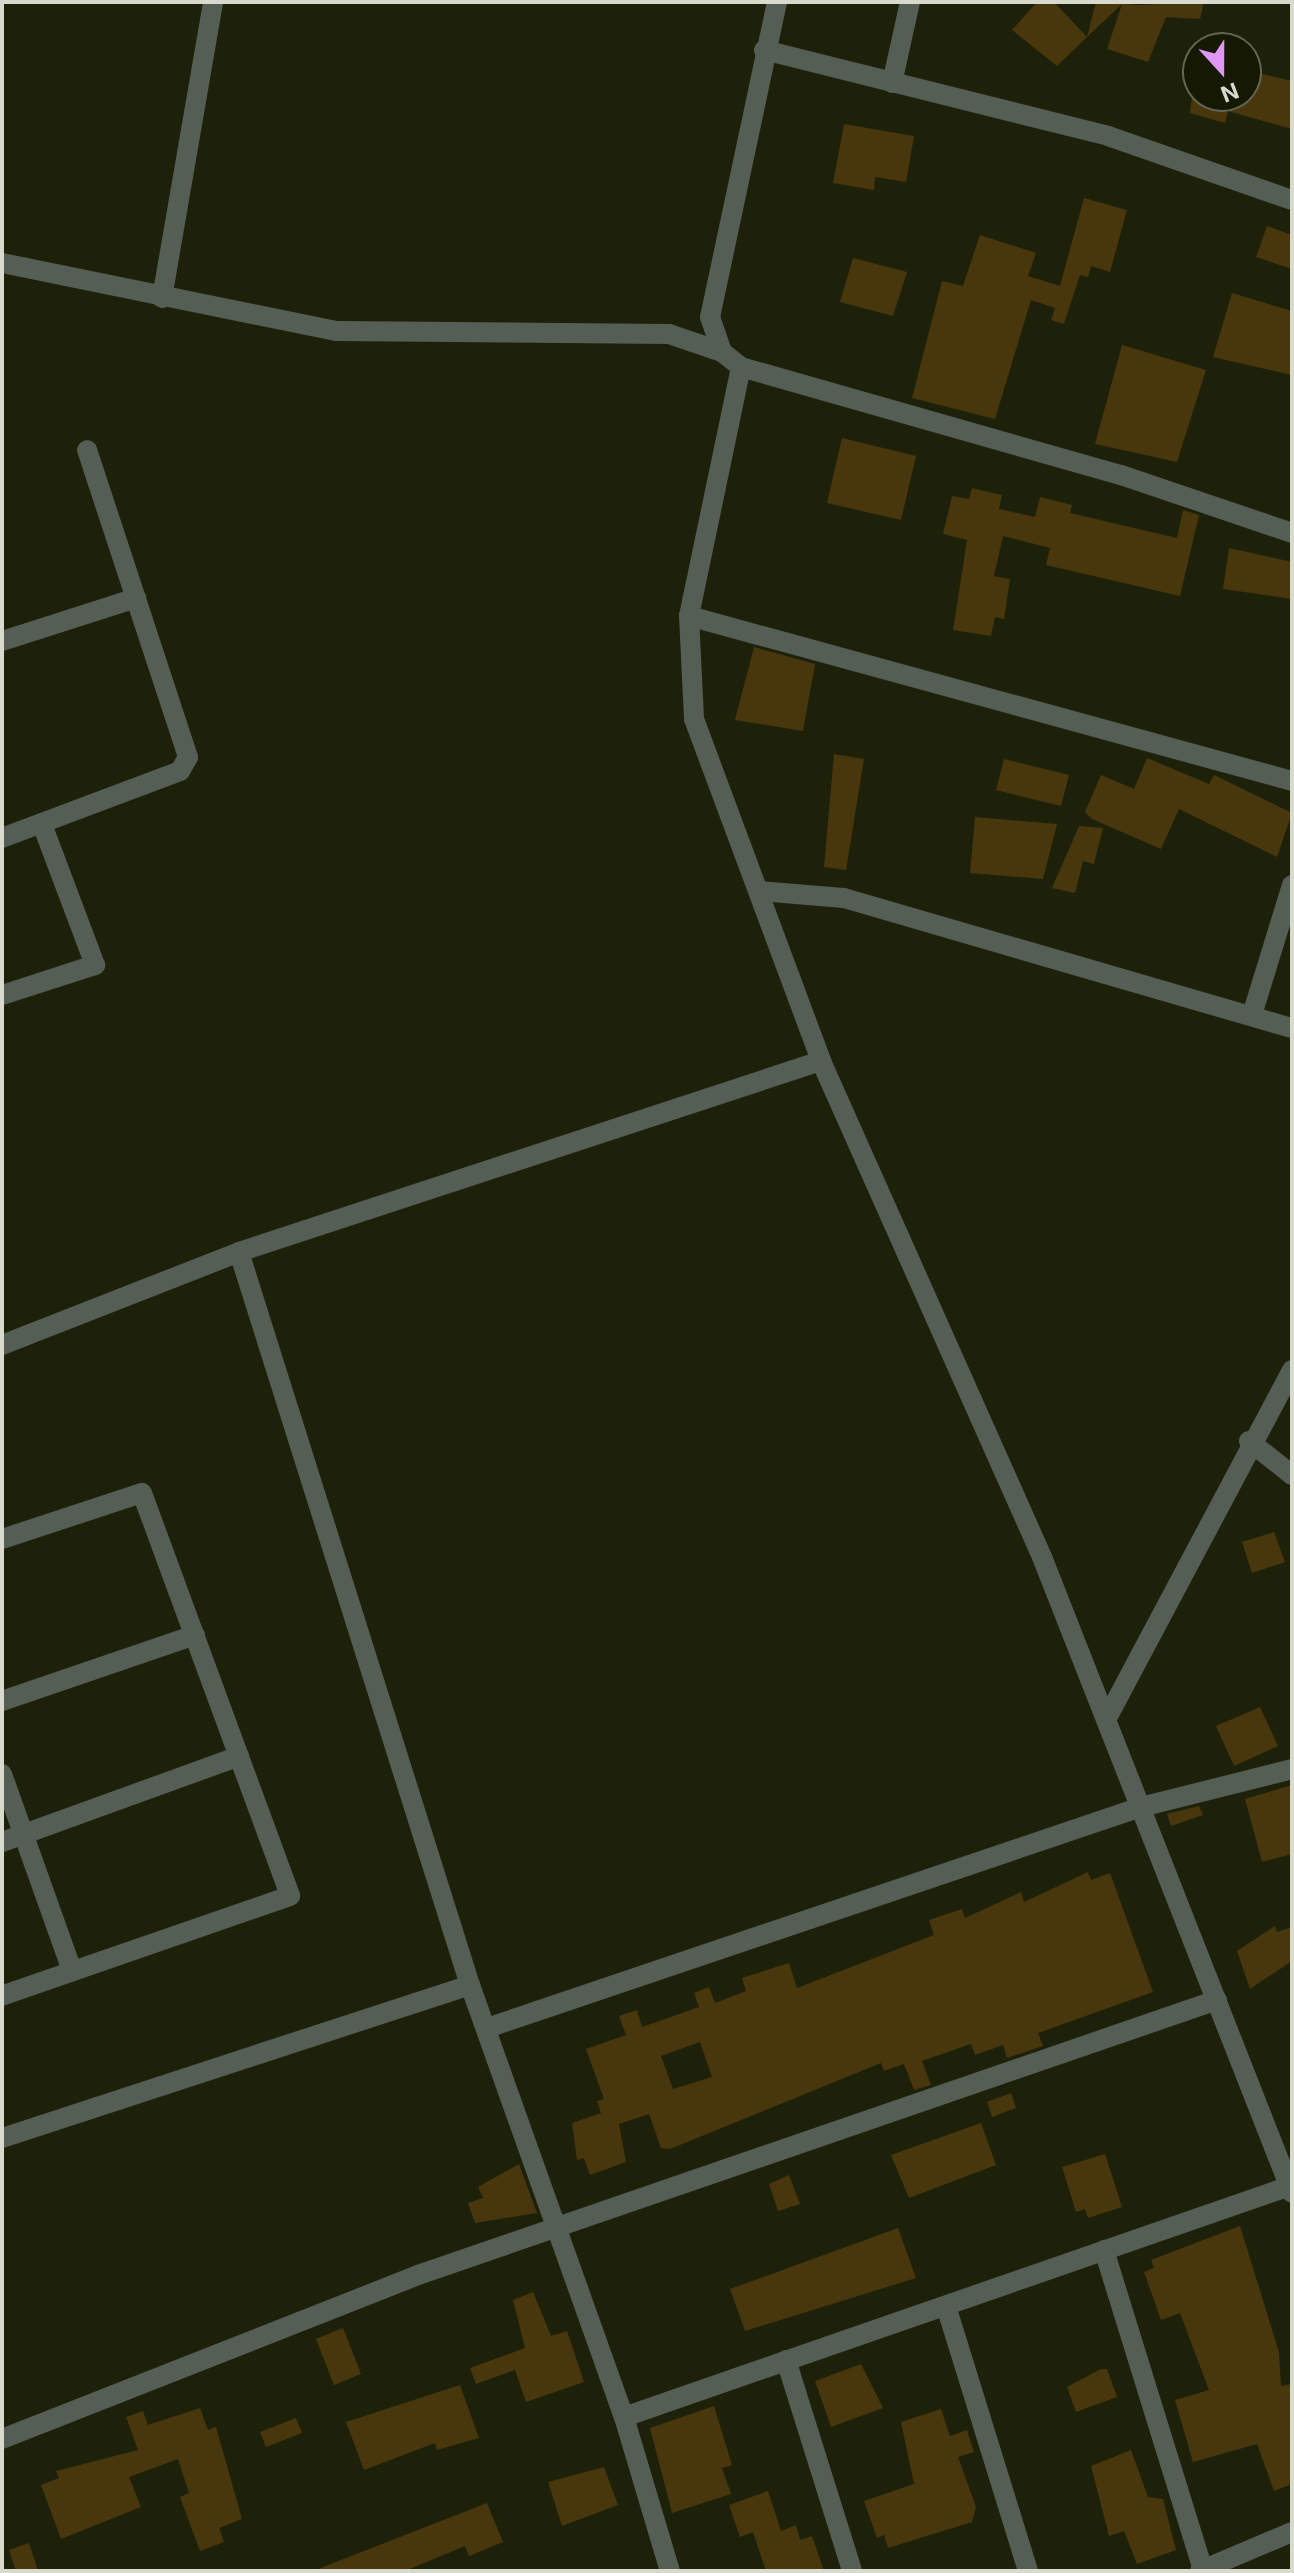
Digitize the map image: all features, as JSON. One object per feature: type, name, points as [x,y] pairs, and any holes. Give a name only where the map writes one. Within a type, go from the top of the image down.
[{"type":"street","points":[[162,298],[213,2]]},
{"type":"street","points":[[722,352],[710,317],[764,50],[777,2]]},
{"type":"street","points":[[892,83],[910,2]]},
{"type":"street","points":[[764,50],[1108,136],[1292,200]]},
{"type":"street","points":[[2,263],[336,331],[669,334],[722,352],[741,367],[1121,475],[1292,533]]},
{"type":"street","points":[[669,334],[710,317]]},
{"type":"street","points":[[624,2417],[1104,2250],[1291,2189],[1107,1718],[821,1061],[694,719],[689,616],[741,367]]},
{"type":"street","points":[[2,838],[43,827],[180,771],[188,757],[87,450]]},
{"type":"street","points":[[2,641],[136,598]]},
{"type":"street","points":[[689,616],[1292,781]]},
{"type":"street","points":[[2,995],[95,965],[43,827]]},
{"type":"street","points":[[1252,1015],[1292,885]]},
{"type":"street","points":[[759,891],[844,898],[1292,1028]]},
{"type":"street","points":[[2,1345],[239,1252],[821,1061]]},
{"type":"street","points":[[239,1252],[470,1985],[490,2027],[624,2417],[670,2571]]},
{"type":"street","points":[[1107,1718],[1249,1441],[1292,1370]]},
{"type":"street","points":[[1249,1441],[1292,1475]]},
{"type":"street","points":[[2,1539],[142,1493],[290,1896],[2,1996]]},
{"type":"street","points":[[2,1701],[195,1635]]},
{"type":"street","points":[[2,1842],[239,1756]]},
{"type":"street","points":[[490,2027],[1141,1807],[1292,1769]]},
{"type":"street","points":[[2,1774],[72,1971]]},
{"type":"street","points":[[2,2138],[470,1985]]},
{"type":"street","points":[[2,2439],[246,2338],[558,2225],[1217,2000]]},
{"type":"street","points":[[1104,2250],[1202,2570],[1292,2532]]},
{"type":"street","points":[[946,2306],[1028,2571]]},
{"type":"street","points":[[786,2360],[852,2571]]},
{"type":"building","points":[[1037,2],[1054,2],[1087,37],[1057,66],[1012,30]]},
{"type":"building","points":[[1096,2],[1137,5],[1204,2],[1200,19],[1166,17],[1148,62],[1107,49],[1122,4],[1087,37]]},
{"type":"building","points":[[1262,74],[1292,81],[1292,129],[1232,112],[1262,112]]},
{"type":"building","points":[[1190,112],[1228,112],[1225,123]]},
{"type":"building","points":[[844,124],[914,136],[906,182],[875,177],[874,190],[833,183]]},
{"type":"building","points":[[1084,198],[1127,210],[1110,272],[1091,266],[1088,277],[1080,275],[1064,324],[1051,320],[1055,308],[1031,300],[995,419],[912,398],[942,281],[963,286],[980,235],[1036,253],[1028,276],[1060,286]]},
{"type":"building","points":[[1267,226],[1292,235],[1292,269],[1256,257]]},
{"type":"building","points":[[853,258],[907,272],[893,316],[840,302]]},
{"type":"building","points":[[1232,293],[1292,311],[1292,375],[1213,357]]},
{"type":"building","points":[[1122,345],[1206,370],[1177,462],[1095,444]]},
{"type":"building","points":[[842,438],[916,456],[901,520],[827,503]]},
{"type":"building","points":[[972,488],[1002,495],[999,509],[1035,517],[1040,497],[1072,505],[1070,513],[1177,538],[1183,510],[1199,515],[1180,596],[1046,565],[1050,548],[1003,536],[994,576],[1010,579],[1004,619],[995,617],[991,636],[953,630],[967,540],[943,534],[952,496],[969,499]]},
{"type":"building","points":[[1229,548],[1292,562],[1292,599],[1223,589]]},
{"type":"building","points":[[754,647],[815,664],[803,731],[735,720]]},
{"type":"building","points":[[834,754],[864,759],[846,870],[824,867]]},
{"type":"building","points":[[1147,758],[1209,784],[1214,775],[1292,813],[1277,857],[1179,809],[1161,849],[1092,819],[1085,812],[1101,775],[1134,789]]},
{"type":"building","points":[[1004,759],[1069,775],[1061,806],[996,790]]},
{"type":"building","points":[[975,817],[1057,824],[1043,879],[970,873]]},
{"type":"building","points":[[1079,826],[1103,828],[1094,864],[1083,861],[1075,893],[1052,888]]},
{"type":"building","points":[[1274,1532],[1285,1562],[1252,1573],[1242,1542]]},
{"type":"building","points":[[1260,1707],[1278,1746],[1234,1766],[1216,1726]]},
{"type":"building","points":[[1292,1785],[1292,1854],[1262,1862],[1245,1799]]},
{"type":"building","points":[[1199,1806],[1203,1815],[1171,1826],[1167,1814]]},
{"type":"building","points":[[1088,1872],[1091,1880],[1110,1873],[1153,1992],[1038,2033],[1043,2046],[1007,2058],[1003,2045],[975,2055],[971,2044],[922,2061],[931,2085],[914,2090],[904,2064],[884,2071],[881,2063],[670,2149],[661,2148],[649,2114],[619,2124],[626,2162],[590,2175],[584,2158],[577,2160],[572,2123],[601,2113],[597,2101],[604,2099],[586,2049],[626,2035],[619,2016],[637,2010],[642,2027],[699,2007],[694,1993],[709,1987],[715,2003],[746,1991],[742,1978],[789,1963],[797,1988],[934,1935],[929,1920],[962,1909],[965,1918],[1021,1892],[1024,1902]],"holes":[[[700,2042],[712,2077],[673,2089],[661,2056]]]},
{"type":"building","points":[[1275,1926],[1277,1932],[1292,1927],[1292,1961],[1250,1989],[1237,1951]]},
{"type":"building","points":[[1011,2093],[1016,2108],[992,2117],[987,2102]]},
{"type":"building","points":[[981,2123],[996,2165],[909,2198],[891,2155]]},
{"type":"building","points":[[1105,2154],[1122,2207],[1088,2218],[1085,2209],[1076,2212],[1062,2167]]},
{"type":"building","points":[[519,2164],[537,2213],[475,2223],[468,2203],[483,2198],[478,2187]]},
{"type":"building","points":[[789,2175],[800,2204],[778,2211],[769,2184]]},
{"type":"building","points":[[1240,2226],[1279,2352],[1281,2386],[1292,2384],[1292,2484],[1274,2491],[1257,2444],[1193,2462],[1175,2400],[1209,2390],[1180,2313],[1161,2320],[1144,2272],[1154,2268],[1151,2260]]},
{"type":"building","points":[[898,2228],[916,2278],[745,2331],[730,2289]]},
{"type":"building","points":[[533,2292],[551,2336],[567,2331],[584,2382],[526,2402],[515,2370],[476,2384],[470,2368],[525,2348],[513,2300]]},
{"type":"building","points":[[343,2328],[361,2374],[334,2385],[316,2339]]},
{"type":"building","points":[[861,2364],[883,2408],[831,2427],[815,2381]]},
{"type":"building","points":[[1101,2369],[1107,2369],[1117,2397],[1076,2412],[1067,2387]]},
{"type":"building","points":[[460,2385],[479,2438],[437,2450],[435,2443],[364,2470],[346,2422]]},
{"type":"building","points":[[714,2406],[732,2465],[722,2468],[731,2494],[672,2513],[650,2428]]},
{"type":"building","points":[[200,2408],[208,2430],[216,2427],[242,2519],[219,2528],[224,2542],[200,2551],[180,2497],[189,2493],[178,2459],[129,2477],[141,2507],[61,2539],[41,2485],[59,2478],[56,2471],[138,2450],[126,2417],[143,2411],[148,2425]]},
{"type":"building","points":[[941,2409],[950,2436],[967,2430],[974,2452],[958,2457],[976,2507],[972,2522],[888,2548],[884,2535],[877,2538],[864,2501],[914,2484],[901,2422]]},
{"type":"building","points":[[296,2418],[302,2433],[266,2447],[260,2432]]},
{"type":"building","points":[[1131,2450],[1148,2497],[1163,2499],[1176,2550],[1137,2564],[1124,2531],[1109,2536],[1091,2466]]},
{"type":"building","points":[[604,2467],[618,2505],[562,2526],[548,2482]]},
{"type":"building","points":[[768,2491],[781,2531],[796,2525],[800,2540],[812,2536],[824,2571],[766,2571],[753,2532],[740,2537],[729,2505]]},
{"type":"building","points":[[487,2503],[503,2542],[469,2556],[465,2546],[405,2571],[313,2571]]},
{"type":"building","points":[[29,2543],[38,2571],[16,2571],[9,2550]]}]
